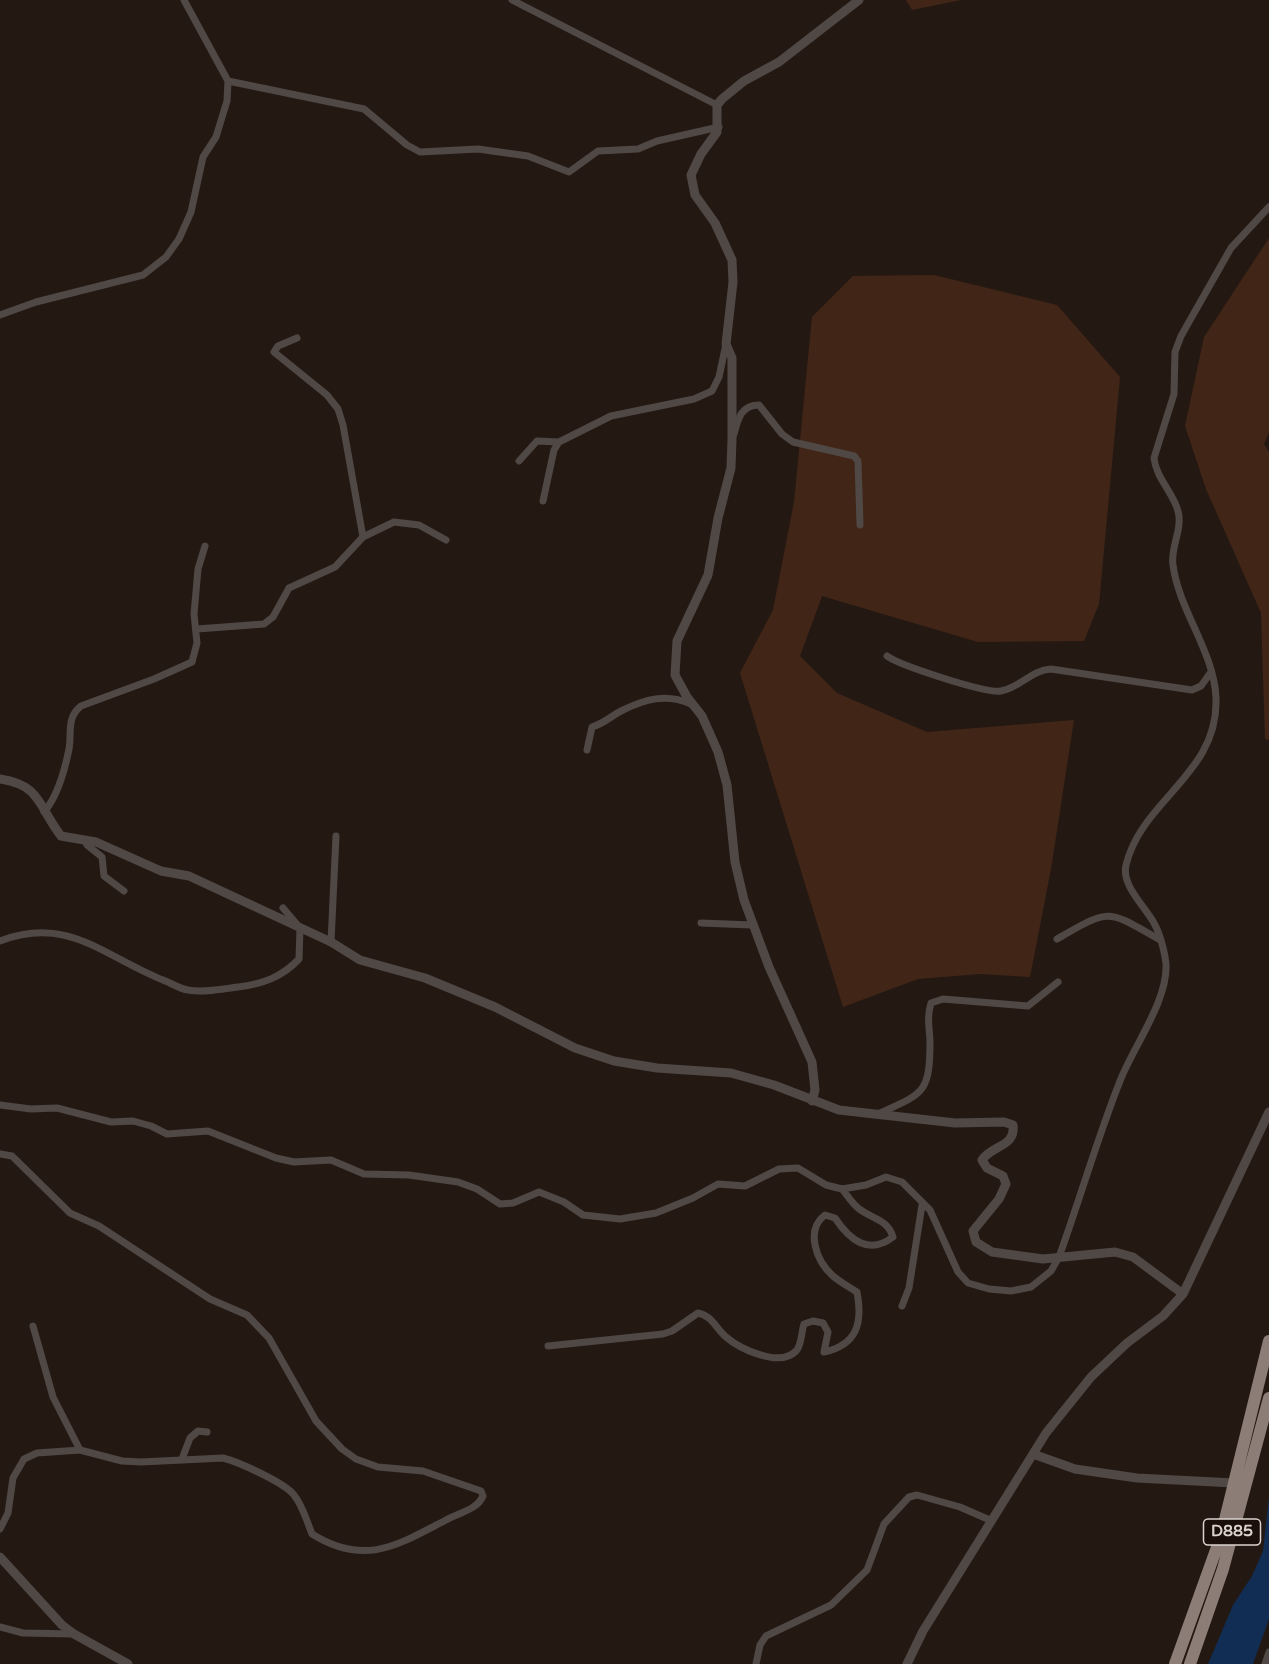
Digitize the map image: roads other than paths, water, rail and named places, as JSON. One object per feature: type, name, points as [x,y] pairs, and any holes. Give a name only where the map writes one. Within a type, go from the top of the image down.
[{"type":"highway","name":"D885","points":[[1175,1664],[1221,1536],[1269,1341]]},
{"type":"highway","name":"D885","points":[[1190,1664],[1223,1569],[1269,1398]]},
{"type":"street","points":[[0,315],[36,302],[143,275],[166,257],[179,239],[191,212],[203,157],[216,137],[227,101],[228,81],[207,37],[184,0]]},
{"type":"street","points":[[512,0],[717,105]]},
{"type":"street","points":[[717,105],[744,81],[779,62],[860,0]]},
{"type":"street","points":[[228,81],[364,109],[407,145],[420,152],[478,149],[528,156],[569,172],[598,151],[638,149],[657,141],[719,127]]},
{"type":"street","points":[[519,461],[537,441],[559,442],[611,416],[694,399],[712,390],[719,378],[726,344],[733,282],[732,260],[715,223],[696,195],[691,175],[719,127],[717,105]]},
{"type":"street","points":[[0,1105],[31,1109],[57,1108],[111,1122],[134,1121],[167,1134],[208,1131],[276,1158],[294,1162],[331,1160],[364,1174],[409,1175],[458,1182],[500,1204],[513,1203],[539,1192],[564,1202],[583,1215],[597,1219],[620,1219],[656,1213],[693,1198],[718,1184],[745,1186],[779,1169],[798,1168],[826,1185],[842,1189],[866,1185],[886,1177],[902,1182],[922,1205],[930,1210],[958,1272],[968,1283],[1000,1290],[1031,1287],[1051,1271],[1059,1257],[1120,1081],[1160,997],[1166,964],[1160,940],[1156,926],[1128,884],[1125,867],[1147,819],[1192,771],[1215,726],[1216,696],[1211,672],[1175,577],[1172,562],[1179,528],[1178,511],[1155,469],[1154,458],[1174,394],[1175,352],[1181,336],[1231,248],[1269,207]]},
{"type":"street","points":[[297,338],[278,346],[274,352],[327,395],[338,409],[343,425],[363,537]]},
{"type":"street","points":[[726,344],[732,358],[731,468],[718,518],[708,575],[675,651],[675,675],[687,697],[696,706],[714,740],[727,785],[735,862],[752,926],[812,1062],[815,1090],[812,1101]]},
{"type":"street","points":[[732,439],[740,414],[747,407],[759,405],[782,434],[793,442],[854,456],[858,461],[860,525]]},
{"type":"street","points":[[543,501],[554,450],[559,442]]},
{"type":"street","points":[[197,629],[264,624],[273,617],[289,588],[335,567],[363,537],[394,522],[402,521],[419,525],[446,540]]},
{"type":"street","points":[[44,812],[53,799],[66,760],[72,714],[87,703],[188,665],[194,657],[197,629],[194,614],[198,569],[205,546]]},
{"type":"street","points":[[887,656],[897,664],[916,667],[943,679],[999,692],[1020,684],[1042,669],[1192,690],[1202,686],[1211,672]]},
{"type":"street","points":[[587,750],[592,727],[604,724],[619,711],[655,698],[669,696],[696,706]]},
{"type":"street","points":[[0,779],[25,784],[34,793],[60,836],[85,840],[161,871],[189,876],[331,942],[360,960],[425,978],[495,1007],[575,1048],[604,1058],[657,1068],[731,1073],[774,1085],[839,1110],[955,1123],[1004,1122],[1013,1125],[1014,1134],[1009,1142],[987,1152],[982,1160],[987,1168],[1003,1176],[1006,1184],[999,1199],[973,1231],[976,1242],[992,1252],[1043,1259],[1115,1252],[1133,1257],[1183,1294]]},
{"type":"street","points":[[331,942],[336,836]]},
{"type":"street","points":[[85,840],[87,845],[102,857],[104,876],[124,891]]},
{"type":"street","points":[[0,940],[14,935],[42,932],[80,938],[133,968],[187,990],[213,990],[263,984],[290,969],[299,959],[300,928],[283,908]]},
{"type":"street","points":[[1057,939],[1092,919],[1107,914],[1119,917],[1160,940]]},
{"type":"street","points":[[701,923],[752,926]]},
{"type":"street","points":[[878,1114],[918,1096],[924,1089],[927,1081],[930,1040],[927,1015],[931,1003],[943,999],[1028,1006],[1058,982]]},
{"type":"street","points":[[907,1664],[923,1631],[1046,1433],[1091,1377],[1127,1343],[1163,1316],[1183,1294],[1269,1112]]},
{"type":"street","points":[[0,1154],[12,1156],[70,1214],[99,1226],[210,1299],[247,1315],[269,1338],[316,1421],[342,1449],[356,1459],[378,1467],[423,1471],[481,1491],[483,1496],[474,1508],[405,1543],[358,1551],[322,1540],[312,1534],[295,1496],[286,1486],[224,1458],[122,1461],[80,1450],[37,1453],[24,1459],[13,1478],[8,1513],[0,1529]]},
{"type":"street","points":[[548,1346],[663,1334],[672,1331],[698,1312],[709,1316],[729,1340],[766,1356],[786,1356],[795,1352],[800,1343],[804,1324],[813,1321],[823,1323],[828,1332],[824,1352],[843,1346],[851,1340],[856,1331],[859,1302],[857,1292],[832,1275],[821,1260],[813,1230],[817,1221],[825,1215],[835,1218],[847,1235],[856,1242],[885,1243],[893,1237],[890,1228],[883,1221],[857,1207],[842,1189]]},
{"type":"street","points":[[902,1306],[909,1288],[922,1205]]},
{"type":"street","points":[[33,1326],[53,1397],[80,1450]]},
{"type":"street","points":[[182,1459],[190,1438],[198,1431],[207,1432]]},
{"type":"street","points":[[1033,1454],[1075,1469],[1137,1478],[1234,1483]]},
{"type":"street","points":[[756,1664],[760,1645],[766,1636],[831,1605],[867,1570],[884,1524],[909,1497],[922,1496],[960,1507],[992,1521]]},
{"type":"street","points":[[0,1557],[51,1614],[74,1634],[128,1664]]},
{"type":"street","points":[[0,1627],[23,1633],[74,1634]]},
{"type":"street","points":[[1265,1664],[1269,1652]]},
{"type":"water","points":[[1269,1496],[1269,1619],[1253,1664],[1208,1664],[1233,1605],[1252,1576],[1263,1551]]}]
